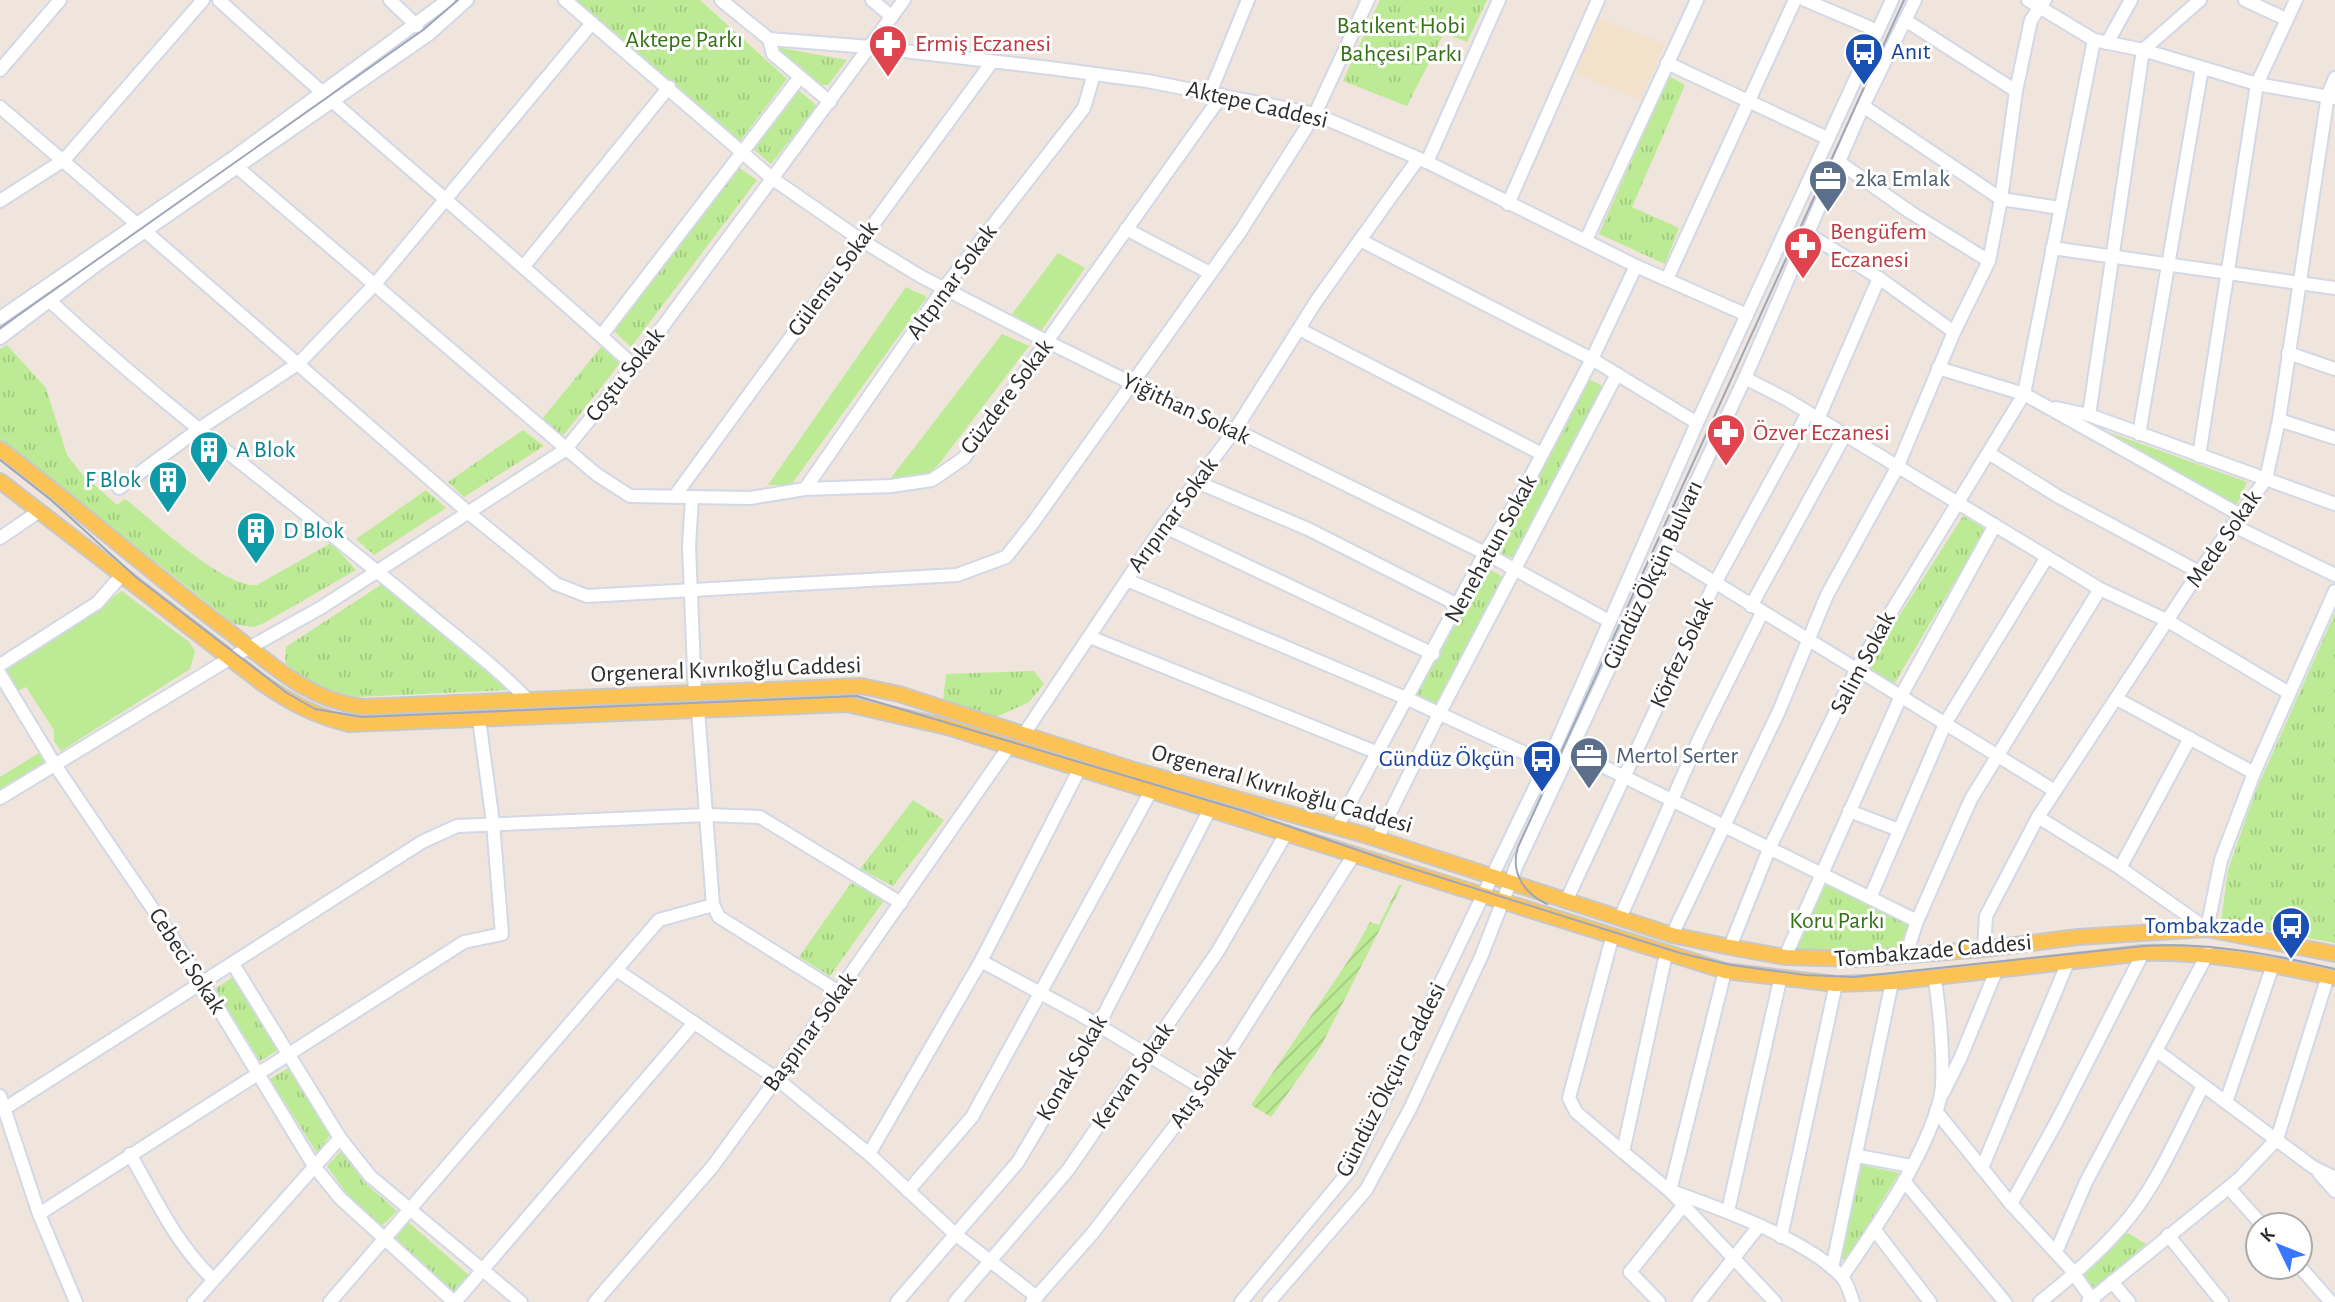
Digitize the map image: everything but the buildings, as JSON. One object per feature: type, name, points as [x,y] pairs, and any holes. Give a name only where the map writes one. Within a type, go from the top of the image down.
[{"type":"main road","name":"Orgeneral Kıvrıkoğlu Caddesi","points":[[0,449],[150,572],[298,685],[346,705],[363,707],[695,694],[786,687],[861,686],[899,694],[1135,770],[1338,827],[1552,894]]},
{"type":"main road","name":"Tombakzade Caddesi","points":[[0,481],[229,659],[296,707],[319,717],[349,724],[847,704],[900,714],[1287,832],[1353,856],[1725,971],[1780,980],[1836,984],[1892,982],[2143,953],[2208,953],[2331,977]]},
{"type":"main road","name":"Tombakzade Caddesi","points":[[1552,894],[1672,934],[1785,957],[1858,959],[1984,949],[2078,937],[2207,929],[2335,954]]},
{"type":"street","points":[[0,70],[60,0]]},
{"type":"street","points":[[0,201],[64,160],[203,0]]},
{"type":"street","points":[[219,0],[326,98],[444,201],[524,266],[634,366]]},
{"type":"street","points":[[390,0],[418,26]]},
{"type":"street","points":[[0,318],[237,167],[449,0]]},
{"type":"street","points":[[0,338],[141,228],[326,98],[429,34],[467,0]]},
{"type":"street","name":"Yiğithan Sokak","points":[[565,0],[773,179],[861,240],[944,288],[1048,342],[1485,553],[1609,621]]},
{"type":"street","points":[[721,0],[769,39],[773,54],[830,102]]},
{"type":"street","points":[[872,0],[892,17]]},
{"type":"street","name":"Coştu Sokak","points":[[0,798],[229,659],[322,607],[470,514],[565,450],[634,366],[904,0]]},
{"type":"street","name":"Güzdere Sokak","points":[[237,167],[376,283],[565,450],[630,496],[750,498],[805,489],[891,486],[932,480],[964,458],[1048,342],[1216,94],[1248,0]]},
{"type":"street","points":[[0,107],[299,363],[470,514],[556,584],[587,596],[957,575],[1006,558],[1210,273],[1315,114],[1368,0]]},
{"type":"street","name":"Arıpınar Sokak","points":[[1024,734],[1163,526],[1235,430],[1360,240],[1423,161],[1499,0]]},
{"type":"street","points":[[1507,204],[1598,0]]},
{"type":"street","points":[[1586,240],[1696,0]]},
{"type":"street","points":[[1667,279],[1795,0]]},
{"type":"street","points":[[1805,0],[1878,31]]},
{"type":"street","name":"Gündüz Ökçün Bulvarı","points":[[1490,876],[1546,763],[1697,423],[1892,0]]},
{"type":"street","name":"Gündüz Ökçün Bulvarı","points":[[1510,882],[1745,378],[1864,106],[1915,0]]},
{"type":"street","points":[[2028,0],[2042,4],[2101,41],[2143,50],[2257,84],[2332,97]]},
{"type":"street","name":"Salim Sokak","points":[[1730,947],[1770,847],[1857,668],[1990,454],[2024,394],[2060,208],[2101,41],[2131,0]]},
{"type":"street","points":[[2088,415],[2143,50],[2200,0]]},
{"type":"street","points":[[2245,0],[2286,19]]},
{"type":"street","points":[[2199,456],[2230,274],[2257,84],[2296,0]]},
{"type":"street","points":[[1672,934],[1779,710],[1827,595],[1897,468],[1954,332],[1989,261],[2001,199],[2016,90],[2031,20],[2042,4]]},
{"type":"street","points":[[1905,20],[2016,90]]},
{"type":"street","points":[[119,488],[199,429],[299,363],[376,283],[592,23]]},
{"type":"street","name":"Aktepe Caddesi","points":[[769,39],[870,47],[1094,74],[1315,114],[1423,161],[1636,266],[1747,315]]},
{"type":"street","name":"Gülensu Sokak","points":[[674,497],[992,62]]},
{"type":"street","points":[[1667,63],[1827,138]]},
{"type":"street","points":[[2139,434],[2166,264],[2202,68]]},
{"type":"street","name":"Altpınar Sokak","points":[[805,489],[944,288],[1084,108],[1094,74]]},
{"type":"street","points":[[601,336],[800,77]]},
{"type":"street","name":"Mede Sokak","points":[[1984,949],[1986,915],[2038,817],[2199,572],[2266,480],[2279,420],[2335,78]]},
{"type":"street","points":[[524,266],[669,87]]},
{"type":"street","points":[[1864,106],[2001,199],[2060,208]]},
{"type":"street","points":[[1839,162],[1910,212],[1989,261]]},
{"type":"street","points":[[1126,229],[1210,273]]},
{"type":"street","points":[[1808,234],[1879,278],[1954,332]]},
{"type":"street","points":[[1360,240],[1592,359],[1697,423]]},
{"type":"street","points":[[2052,248],[2335,288]]},
{"type":"street","name":"Nenehatun Sokak","points":[[1338,827],[1460,606],[1485,553],[1542,454],[1592,359],[1636,266]]},
{"type":"street","name":"Körfez Sokak","points":[[1567,898],[1714,584],[1813,416],[1879,278]]},
{"type":"street","points":[[50,301],[106,353],[502,673],[528,700]]},
{"type":"street","points":[[1299,329],[1542,454]]},
{"type":"street","points":[[2288,353],[2335,369]]},
{"type":"street","points":[[1938,368],[2024,394],[2238,521],[2335,575]]},
{"type":"street","points":[[1377,839],[1438,714],[1617,374]]},
{"type":"street","points":[[1745,378],[2100,589],[2168,621],[2289,693]]},
{"type":"street","points":[[2046,406],[2088,415],[2335,504]]},
{"type":"street","points":[[2279,420],[2335,438]]},
{"type":"street","points":[[1621,916],[1756,609],[1845,435]]},
{"type":"street","points":[[1990,454],[2059,497],[2199,572]]},
{"type":"street","points":[[1197,482],[1308,529],[1460,606]]},
{"type":"street","points":[[692,498],[690,592],[695,694]]},
{"type":"street","points":[[0,538],[38,512]]},
{"type":"street","points":[[1785,957],[1901,695],[1995,525]]},
{"type":"street","points":[[1163,526],[1433,654]]},
{"type":"street","points":[[1664,551],[2055,791]]},
{"type":"street","points":[[1870,898],[1946,722],[2047,557]]},
{"type":"street","points":[[0,666],[97,603],[121,576]]},
{"type":"street","points":[[1127,580],[1408,699],[1546,763]]},
{"type":"street","points":[[1906,955],[1917,921],[1971,799],[2100,589]]},
{"type":"street","points":[[2038,817],[2120,868],[2207,929],[2221,860],[2254,773],[2335,591]]},
{"type":"street","points":[[1090,637],[1378,753]]},
{"type":"street","name":"Cebeci Sokak","points":[[0,674],[55,765],[203,982],[314,1166],[340,1198],[455,1302]]},
{"type":"street","points":[[2117,699],[2254,773]]},
{"type":"street","points":[[698,710],[713,905],[719,916],[839,992]]},
{"type":"street","points":[[39,1214],[464,942],[502,934],[493,823],[479,719]]},
{"type":"street","points":[[2120,868],[2190,738]]},
{"type":"street","name":"Başpınar Sokak","points":[[595,1302],[713,1166],[839,992],[1008,748]]},
{"type":"street","points":[[1572,751],[1821,871],[1917,921]]},
{"type":"street","points":[[869,1154],[981,961],[1079,770]]},
{"type":"street","points":[[908,1191],[972,1117],[1152,791]]},
{"type":"street","name":"Konak Sokak","points":[[897,1302],[1018,1162],[1098,1026],[1210,809]]},
{"type":"street","points":[[1849,811],[1899,830]]},
{"type":"street","points":[[76,1302],[39,1214],[2,1103],[233,964],[422,842],[457,826],[493,823],[707,815],[760,817],[901,903]]},
{"type":"street","name":"Kervan Sokak","points":[[955,1302],[1068,1170],[1218,951],[1287,832]]},
{"type":"street","name":"Atış Sokak","points":[[1034,1299],[1092,1234],[1204,1089],[1353,856]]},
{"type":"street","name":"Gündüz Ökçün Caddesi","points":[[1241,1302],[1351,1169],[1490,876]]},
{"type":"street","name":"Gündüz Ökçün Caddesi","points":[[1269,1302],[1369,1183],[1428,1071],[1481,957],[1510,882]]},
{"type":"street","points":[[330,1302],[408,1209],[618,971],[659,920],[713,905]]},
{"type":"street","points":[[1612,938],[1569,1098],[1576,1112],[1670,1191],[1682,1206],[1735,1256],[1775,1302]]},
{"type":"street","points":[[2011,1204],[2056,1124],[2143,953]]},
{"type":"street","points":[[2056,1252],[2086,1182],[2208,953]]},
{"type":"street","points":[[1623,1152],[1666,954]]},
{"type":"street","points":[[981,961],[1040,992],[1204,1089]]},
{"type":"street","points":[[1982,1168],[2068,962]]},
{"type":"street","points":[[233,964],[340,1138],[370,1177],[522,1302]]},
{"type":"street","points":[[2226,1102],[2273,965]]},
{"type":"street","points":[[618,971],[777,1079],[869,1154],[955,1234],[1034,1299]]},
{"type":"street","points":[[1670,1191],[1725,971]]},
{"type":"street","points":[[1941,1092],[1960,1059],[1996,971]]},
{"type":"street","points":[[1837,1273],[1874,1228],[1904,1181],[1937,1111],[1941,1092],[1939,1000],[1934,976]]},
{"type":"street","points":[[1937,1111],[2011,1204],[2074,1274],[2091,1301],[2228,1188],[2277,1139],[2331,977]]},
{"type":"street","points":[[1728,1211],[1780,980]]},
{"type":"street","points":[[1837,1273],[1892,982]]},
{"type":"street","points":[[1781,1237],[1836,984]]},
{"type":"street","points":[[455,1302],[694,1023]]},
{"type":"street","points":[[2157,1051],[2313,1167],[2335,1191]]},
{"type":"street","points":[[2040,1302],[2074,1274],[2124,1224],[2164,1160],[2203,1086]]},
{"type":"street","points":[[194,1302],[340,1138]]},
{"type":"street","points":[[130,1154],[191,1259],[213,1279]]},
{"type":"street","points":[[1858,1156],[1911,1166]]},
{"type":"street","points":[[2313,1167],[2334,1172]]},
{"type":"street","points":[[1904,1181],[2005,1302]]},
{"type":"street","points":[[2228,1188],[2249,1211]]},
{"type":"street","points":[[1670,1191],[1728,1211],[1781,1237],[1837,1273],[1853,1302]]},
{"type":"street","points":[[1658,1302],[1630,1272],[1682,1206]]},
{"type":"street","points":[[1699,1302],[1759,1226]]},
{"type":"street","points":[[1874,1228],[1930,1302]]},
{"type":"street","points":[[2168,1235],[2222,1302]]},
{"type":"street","points":[[2313,1281],[2329,1299]]},
{"type":"street","points":[[2112,1282],[2129,1302]]},
{"type":"shaded area","points":[[1599,18],[1665,44],[1640,100],[1575,73]]},
{"type":"green space","name":"Aktepe Parkı","points":[[574,0],[700,0],[787,79],[740,141]]},
{"type":"green space","name":"Batıkent Hobi Bahçesi Parkı","points":[[1380,0],[1487,0],[1467,42],[1444,33],[1407,106],[1343,81]]},
{"type":"green space","points":[[781,48],[847,60],[828,85],[815,85],[776,52]]},
{"type":"green space","points":[[1669,76],[1685,85],[1632,207],[1679,228],[1665,264],[1599,234]]},
{"type":"green space","points":[[797,89],[817,106],[771,164],[751,147]]},
{"type":"green space","points":[[739,168],[757,180],[631,347],[613,330]]},
{"type":"green space","points":[[1058,253],[1085,268],[1041,331],[1012,314]]},
{"type":"green space","points":[[906,287],[927,297],[791,485],[768,485]]},
{"type":"green space","points":[[1002,334],[1029,346],[939,464],[927,475],[890,479]]},
{"type":"green space","points":[[7,345],[46,388],[67,455],[80,472],[117,505],[125,499],[208,565],[243,583],[257,585],[331,543],[356,570],[264,623],[254,627],[234,624],[0,439],[0,349]]},
{"type":"green space","points":[[601,347],[620,363],[562,437],[542,419]]},
{"type":"green space","points":[[1587,378],[1606,388],[1514,559],[1495,550]]},
{"type":"green space","points":[[2097,428],[2247,482],[2236,507],[2096,431]]},
{"type":"green space","points":[[523,430],[544,446],[464,497],[448,482]]},
{"type":"green space","points":[[426,490],[446,508],[374,555],[356,539]]},
{"type":"green space","points":[[1963,516],[1986,529],[1894,684],[1866,668]]},
{"type":"green space","points":[[1486,568],[1504,577],[1435,709],[1415,698]]},
{"type":"green space","points":[[382,584],[508,690],[355,697],[313,685],[285,663],[286,647]]},
{"type":"green space","points":[[122,591],[189,642],[195,651],[190,669],[61,751],[54,741],[54,730],[26,687],[18,691],[3,670]]},
{"type":"green space","points":[[2335,613],[2335,943],[2221,922],[2228,870],[2255,793]]},
{"type":"green space","points":[[1034,671],[1044,684],[1029,702],[994,718],[943,700],[946,674]]},
{"type":"green space","points":[[42,751],[47,762],[0,791],[0,777]]},
{"type":"green space","points":[[913,800],[944,820],[893,886],[860,869]]},
{"type":"green space","name":"Koru Parkı","points":[[1820,882],[1912,920],[1901,951],[1794,951]]},
{"type":"green space","points":[[851,883],[885,899],[830,976],[799,957]]},
{"type":"green space","points":[[1399,885],[1402,885],[1321,1046],[1271,1117],[1251,1105],[1350,958],[1370,922],[1379,925]]},
{"type":"green space","points":[[233,977],[278,1050],[260,1061],[215,989]]},
{"type":"green space","points":[[290,1067],[331,1134],[317,1153],[270,1079]]},
{"type":"green space","points":[[343,1149],[365,1183],[397,1211],[381,1227],[349,1197],[327,1166]]},
{"type":"green space","points":[[1862,1165],[1899,1173],[1847,1260],[1839,1258]]},
{"type":"green space","points":[[408,1222],[470,1276],[455,1293],[393,1239]]},
{"type":"green space","points":[[2126,1232],[2146,1244],[2093,1289],[2083,1276]]},
{"type":"tram line","points":[[0,328],[423,30],[458,0]]},
{"type":"tram line","points":[[1547,904],[1532,894],[1521,881],[1516,865],[1518,847],[1904,0]]},
{"type":"tram line","points":[[0,460],[51,500],[137,578],[287,693],[315,709],[362,717],[857,696],[1247,812],[1401,865],[1680,953],[1731,965],[1805,975],[1854,977],[2168,945],[2240,950],[2335,969]]},
{"type":"place","name":"Ermiş Eczanesi","points":[[888,78]]},
{"type":"place","name":"Anıt","points":[[1864,86]]},
{"type":"place","name":"2ka Emlak","points":[[1828,213]]},
{"type":"place","name":"Bengüfem Eczanesi","points":[[1803,280]]},
{"type":"place","name":"Özver Eczanesi","points":[[1726,467]]},
{"type":"place","name":"A Blok","points":[[209,484]]},
{"type":"place","name":"F Blok","points":[[168,514]]},
{"type":"place","name":"D Blok","points":[[256,565]]},
{"type":"place","name":"Mertol Serter","points":[[1589,790]]},
{"type":"place","name":"Gündüz Ökçün","points":[[1542,793]]},
{"type":"place","name":"Tombakzade","points":[[2291,960]]}]
